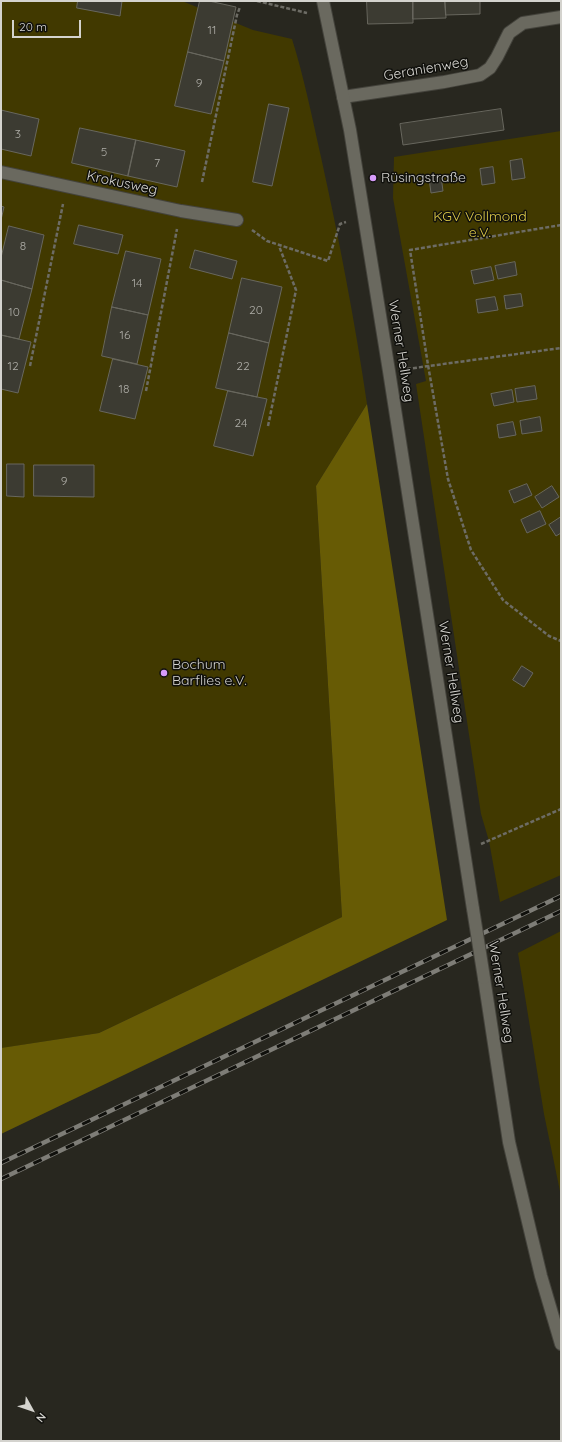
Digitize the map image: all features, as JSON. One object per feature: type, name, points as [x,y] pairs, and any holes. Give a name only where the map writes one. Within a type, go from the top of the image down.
[{"type":"main road","name":"Werner Hellweg","points":[[322,1],[350,130],[509,1142],[541,1276],[561,1344]]},
{"type":"main road","name":"Geranienweg","points":[[343,97],[444,82],[480,75],[490,68],[509,33],[523,23],[561,17]]},
{"type":"main road","name":"Krokusweg","points":[[1,172],[181,211],[237,220]]},
{"type":"path","points":[[257,1],[326,17]]},
{"type":"path","points":[[202,182],[237,15],[240,7]]},
{"type":"path","points":[[30,366],[66,186]]},
{"type":"path","points":[[146,391],[181,211]]},
{"type":"path","points":[[237,220],[267,241],[328,261],[340,224],[364,218]]},
{"type":"path","points":[[561,225],[410,250],[448,480],[471,550],[503,600],[549,636],[561,641]]},
{"type":"path","points":[[268,426],[296,290],[279,246]]},
{"type":"path","points":[[389,372],[428,365],[561,348]]},
{"type":"path","points":[[464,851],[561,809]]},
{"type":"green space","points":[[1,1],[78,1],[120,15],[122,1],[182,1],[253,30],[292,39],[308,97],[334,219],[352,311],[367,404],[316,486],[342,917],[99,1033],[2,1048]]},
{"type":"green space","name":"KGV Vollmond e.V.","points":[[561,131],[561,875],[500,902],[489,841],[481,814],[416,384],[426,381],[393,198],[394,157]]},
{"type":"green space","points":[[561,931],[561,1196],[544,1114],[518,953]]},
{"type":"shaded area","points":[[367,404],[447,920],[1,1134],[1,1048],[99,1033],[342,917],[316,486]]},
{"type":"building","points":[[78,1],[122,1],[120,16],[77,8]]},
{"type":"building","points":[[200,1],[209,1],[236,7],[224,61],[188,52]]},
{"type":"building","points":[[367,1],[413,1],[413,23],[368,24]]},
{"type":"building","points":[[413,1],[445,1],[446,18],[413,19]]},
{"type":"building","points":[[445,1],[480,1],[480,14],[446,15]]},
{"type":"building","points":[[188,52],[224,61],[211,114],[175,106]]},
{"type":"building","points":[[269,104],[289,108],[272,186],[253,182]]},
{"type":"building","points":[[501,109],[504,130],[403,145],[400,124]]},
{"type":"building","points":[[1,110],[39,119],[31,156],[1,149]]},
{"type":"building","points":[[80,128],[136,140],[128,176],[72,163]]},
{"type":"building","points":[[136,140],[185,151],[177,187],[128,176]]},
{"type":"building","points":[[522,159],[525,178],[512,180],[510,161]]},
{"type":"building","points":[[493,167],[495,183],[482,185],[480,169]]},
{"type":"building","points":[[441,176],[443,191],[431,193],[429,178]]},
{"type":"building","points":[[1,206],[4,207],[1,220]]},
{"type":"building","points":[[79,225],[123,235],[118,254],[74,244]]},
{"type":"building","points":[[9,226],[44,235],[32,289],[1,280],[1,258]]},
{"type":"building","points":[[195,250],[237,261],[232,279],[190,268]]},
{"type":"building","points":[[126,251],[161,259],[148,315],[112,307]]},
{"type":"building","points":[[515,262],[517,275],[498,279],[495,266]]},
{"type":"building","points":[[491,267],[494,280],[474,284],[471,271]]},
{"type":"building","points":[[242,278],[282,287],[269,343],[229,333]]},
{"type":"building","points":[[1,280],[32,289],[19,339],[1,335]]},
{"type":"building","points":[[521,294],[523,306],[506,309],[504,296]]},
{"type":"building","points":[[495,297],[498,310],[478,313],[476,300]]},
{"type":"building","points":[[112,307],[148,315],[137,364],[102,356]]},
{"type":"building","points":[[229,333],[269,343],[257,397],[216,388]]},
{"type":"building","points":[[1,335],[31,342],[18,393],[1,389]]},
{"type":"building","points":[[113,359],[148,367],[135,419],[100,411]]},
{"type":"building","points":[[535,386],[537,399],[517,402],[515,389]]},
{"type":"building","points":[[512,390],[514,402],[494,406],[491,394]]},
{"type":"building","points":[[228,391],[267,399],[253,456],[214,446]]},
{"type":"building","points":[[540,417],[542,431],[522,434],[520,421]]},
{"type":"building","points":[[513,422],[516,435],[499,438],[497,425]]},
{"type":"building","points":[[7,464],[24,464],[24,497],[7,496]]},
{"type":"building","points":[[34,465],[94,465],[94,497],[34,496]]},
{"type":"building","points":[[527,484],[532,495],[514,503],[509,491]]},
{"type":"building","points":[[552,486],[559,497],[542,508],[535,497]]},
{"type":"building","points":[[540,511],[546,524],[527,533],[521,520]]},
{"type":"building","points":[[561,517],[561,533],[556,536],[549,525]]},
{"type":"building","points":[[522,666],[533,673],[524,687],[513,680]]},
{"type":"railway","points":[[1,1163],[561,896]]},
{"type":"railway","points":[[1,1179],[561,911]]},
{"type":"place","name":"Rüsingstraße","points":[[373,178]]},
{"type":"place","name":"Bochum Barflies e.V.","points":[[164,673]]}]
